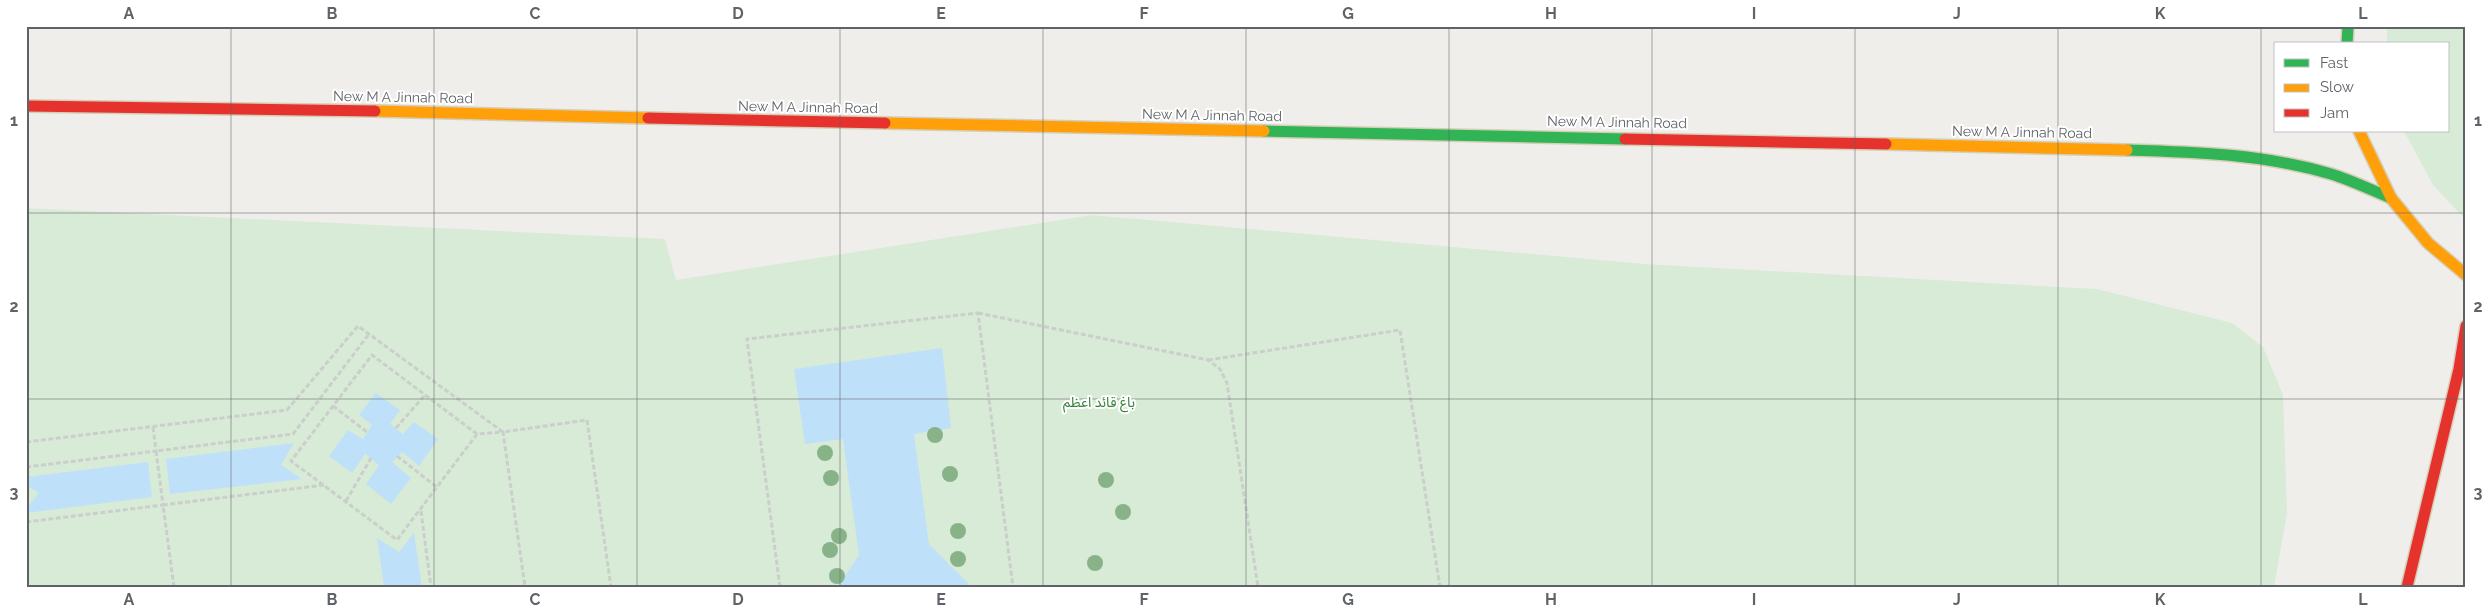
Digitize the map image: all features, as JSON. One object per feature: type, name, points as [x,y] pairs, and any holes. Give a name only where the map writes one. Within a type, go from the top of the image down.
[{"type":"main road","points":[[2347,42],[2348,26]]},
{"type":"main road","name":"New M A Jinnah Road","points":[[26,106],[180,107],[904,124],[1656,138],[2215,152],[2282,162],[2332,174],[2391,198]]},
{"type":"main road","points":[[2360,132],[2391,198],[2428,243],[2466,275]]},
{"type":"main road","points":[[2407,587],[2459,369],[2466,326]]},
{"type":"path","points":[[978,313],[1013,587]]},
{"type":"path","points":[[780,587],[747,339],[978,313],[1208,360],[1400,330],[1440,587]]},
{"type":"path","points":[[26,442],[287,410],[358,326],[503,432],[525,587]]},
{"type":"path","points":[[26,467],[293,434],[369,334]]},
{"type":"path","points":[[477,434],[421,511],[397,540],[291,461],[372,355],[477,434],[587,420],[611,587]]},
{"type":"path","points":[[1208,360],[1220,369],[1228,383],[1258,587]]},
{"type":"path","points":[[396,428],[425,395]]},
{"type":"path","points":[[333,406],[367,432]]},
{"type":"path","points":[[152,427],[174,587]]},
{"type":"path","points":[[397,456],[438,488]]},
{"type":"path","points":[[346,501],[371,458]]},
{"type":"path","points":[[26,522],[324,485]]},
{"type":"path","points":[[421,511],[432,587]]},
{"type":"green space","points":[[2387,26],[2466,26],[2466,220],[2433,185],[2405,132],[2450,132],[2450,42],[2387,42]]},
{"type":"green space","name":"باغ قائد اعظم","points":[[26,208],[665,239],[676,280],[1092,215],[1645,264],[2097,289],[2232,323],[2263,347],[2283,395],[2287,513],[2274,587],[26,587]]},
{"type":"water","points":[[942,348],[951,428],[914,434],[929,544],[969,584],[967,587],[838,587],[859,555],[843,439],[805,444],[794,369]]},
{"type":"water","points":[[376,393],[400,410],[390,424],[403,434],[414,422],[438,439],[419,466],[402,452],[392,462],[411,478],[391,504],[366,484],[379,465],[365,454],[352,473],[329,456],[348,430],[363,439],[372,425],[359,415]]},
{"type":"water","points":[[294,443],[281,465],[302,479],[170,494],[166,459]]},
{"type":"water","points":[[148,462],[152,497],[26,513],[26,509],[39,493],[26,485],[26,477]]},
{"type":"water","points":[[414,533],[422,587],[384,587],[377,538],[399,552]]},
{"type":"traffic: fast","points":[[2347,42],[2348,26]]},
{"type":"traffic: fast","points":[[1264,131],[1625,139]]},
{"type":"traffic: fast","points":[[2127,150],[2230,155],[2281,162],[2338,176],[2391,198]]},
{"type":"traffic: slow","points":[[375,111],[648,118]]},
{"type":"traffic: slow","points":[[885,123],[1264,131]]},
{"type":"traffic: slow","points":[[2359,132],[2391,198],[2428,243],[2466,275]]},
{"type":"traffic: slow","points":[[1886,144],[2127,150]]},
{"type":"traffic: jam","points":[[26,106],[375,111]]},
{"type":"traffic: jam","points":[[648,118],[885,123]]},
{"type":"traffic: jam","points":[[1625,139],[1886,144]]},
{"type":"traffic: jam","points":[[2407,587],[2459,369],[2466,326]]}]
